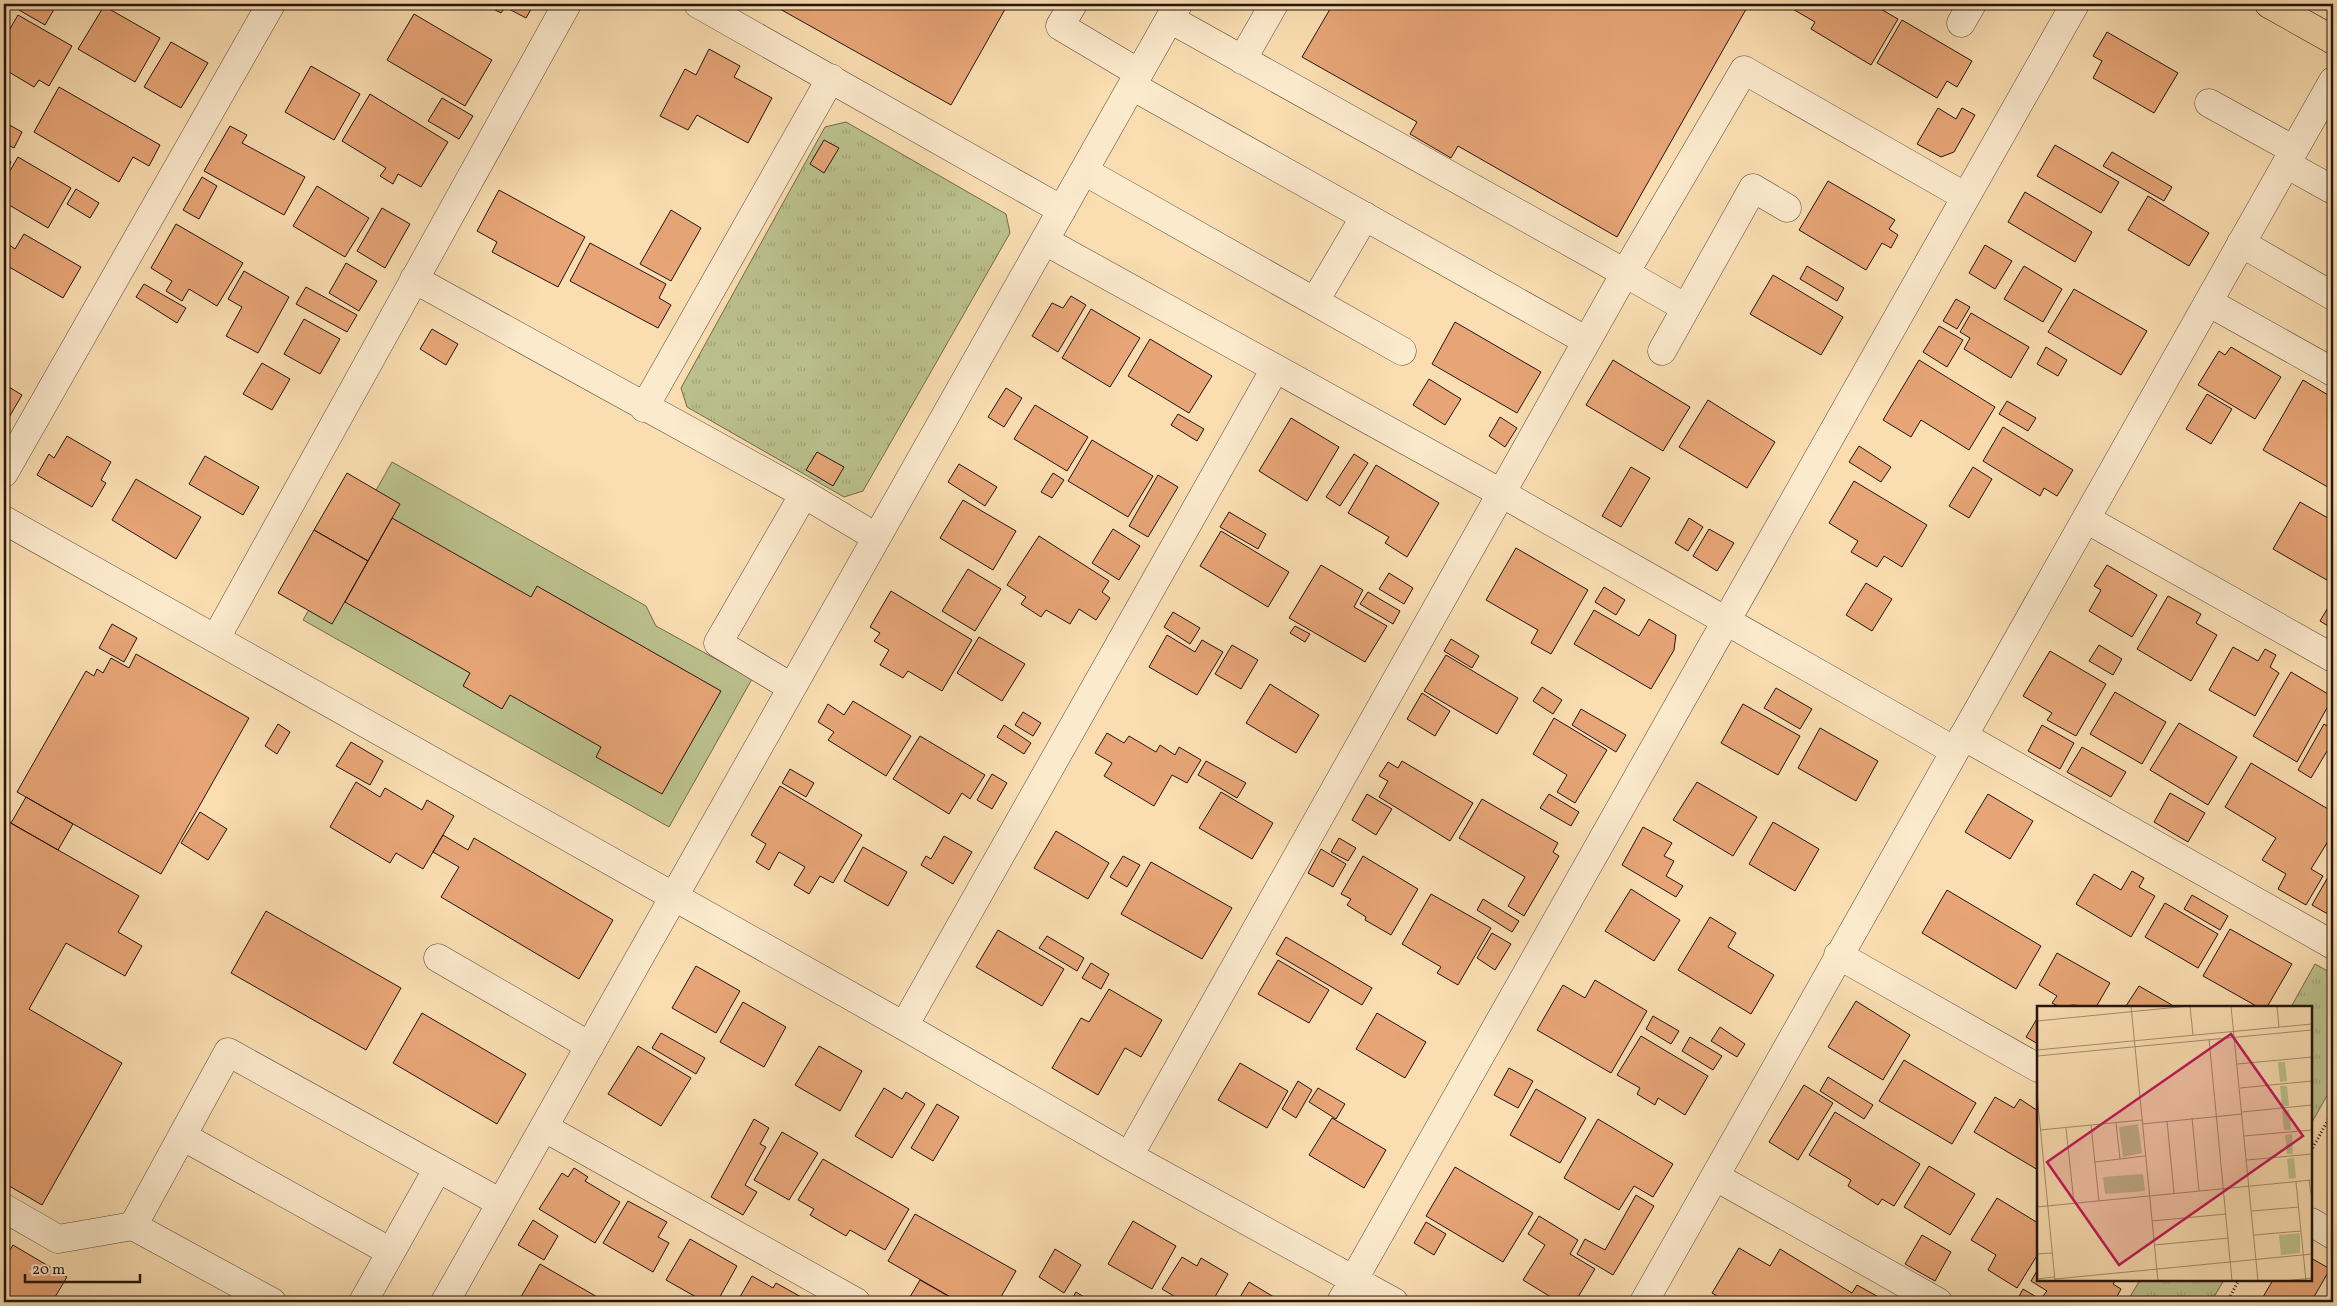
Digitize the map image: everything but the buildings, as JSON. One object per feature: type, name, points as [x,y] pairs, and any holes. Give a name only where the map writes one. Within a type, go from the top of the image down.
[{"type":"highway","points":[[2269,4],[2333,40]]},
{"type":"street","points":[[4,474],[271,4]]},
{"type":"street","points":[[216,638],[567,4]]},
{"type":"street","points":[[698,4],[1062,210]]},
{"type":"street","points":[[1073,4],[1060,26],[1136,79],[1365,216],[1587,341]]},
{"type":"street","points":[[1242,60],[1274,4]]},
{"type":"street","points":[[1348,1291],[2075,4]]},
{"type":"street","points":[[445,1302],[546,1128],[792,686],[1174,11],[1242,60],[1686,308]]},
{"type":"street","points":[[1129,1156],[1587,341],[1744,70],[1966,197]]},
{"type":"street","points":[[644,408],[831,78]]},
{"type":"street","points":[[1644,1302],[1716,1177],[1838,955],[2333,81]]},
{"type":"street","points":[[2209,103],[2290,157],[2333,190]]},
{"type":"street","points":[[1084,171],[1402,351]]},
{"type":"street","points":[[1662,351],[1753,188],[1787,208]]},
{"type":"street","points":[[1314,301],[1365,216]]},
{"type":"street","points":[[1045,241],[1501,493],[1726,622],[1959,744],[2333,945]]},
{"type":"street","points":[[2241,243],[2333,296]]},
{"type":"street","points":[[414,279],[644,408],[804,494],[876,537]]},
{"type":"street","points":[[2208,302],[2333,372]]},
{"type":"street","points":[[904,1026],[1275,369]]},
{"type":"street","points":[[792,686],[718,644],[804,494]]},
{"type":"street","points":[[2086,519],[2333,658]]},
{"type":"street","points":[[4,520],[904,1026],[1129,1156],[1348,1291],[1394,1302]]},
{"type":"street","points":[[1838,955],[2037,1067]]},
{"type":"street","points":[[438,958],[590,1046]]},
{"type":"street","points":[[133,1226],[228,1052],[501,1203]]},
{"type":"street","points":[[546,1128],[856,1302]]},
{"type":"street","points":[[182,1136],[391,1252]]},
{"type":"street","points":[[363,1302],[438,1168]]},
{"type":"street","points":[[1716,1177],[1938,1302]]},
{"type":"street","points":[[4,1208],[58,1239],[133,1226],[272,1302]]},
{"type":"street","points":[[2312,1223],[2333,1235]]},
{"type":"path","points":[[2312,1149],[2333,1111]]},
{"type":"path","points":[[2227,1302],[2238,1281]]},
{"type":"green space","points":[[846,122],[1006,214],[1010,233],[863,491],[844,497],[687,407],[681,388],[825,127]]},
{"type":"green space","points":[[392,462],[646,606],[656,626],[752,679],[669,827],[303,620]]},
{"type":"green space","points":[[2315,964],[2333,974],[2333,1085],[2312,1122],[2312,1006],[2292,1006]]},
{"type":"green space","points":[[2139,1281],[2223,1281],[2211,1302],[2127,1302]]}]
